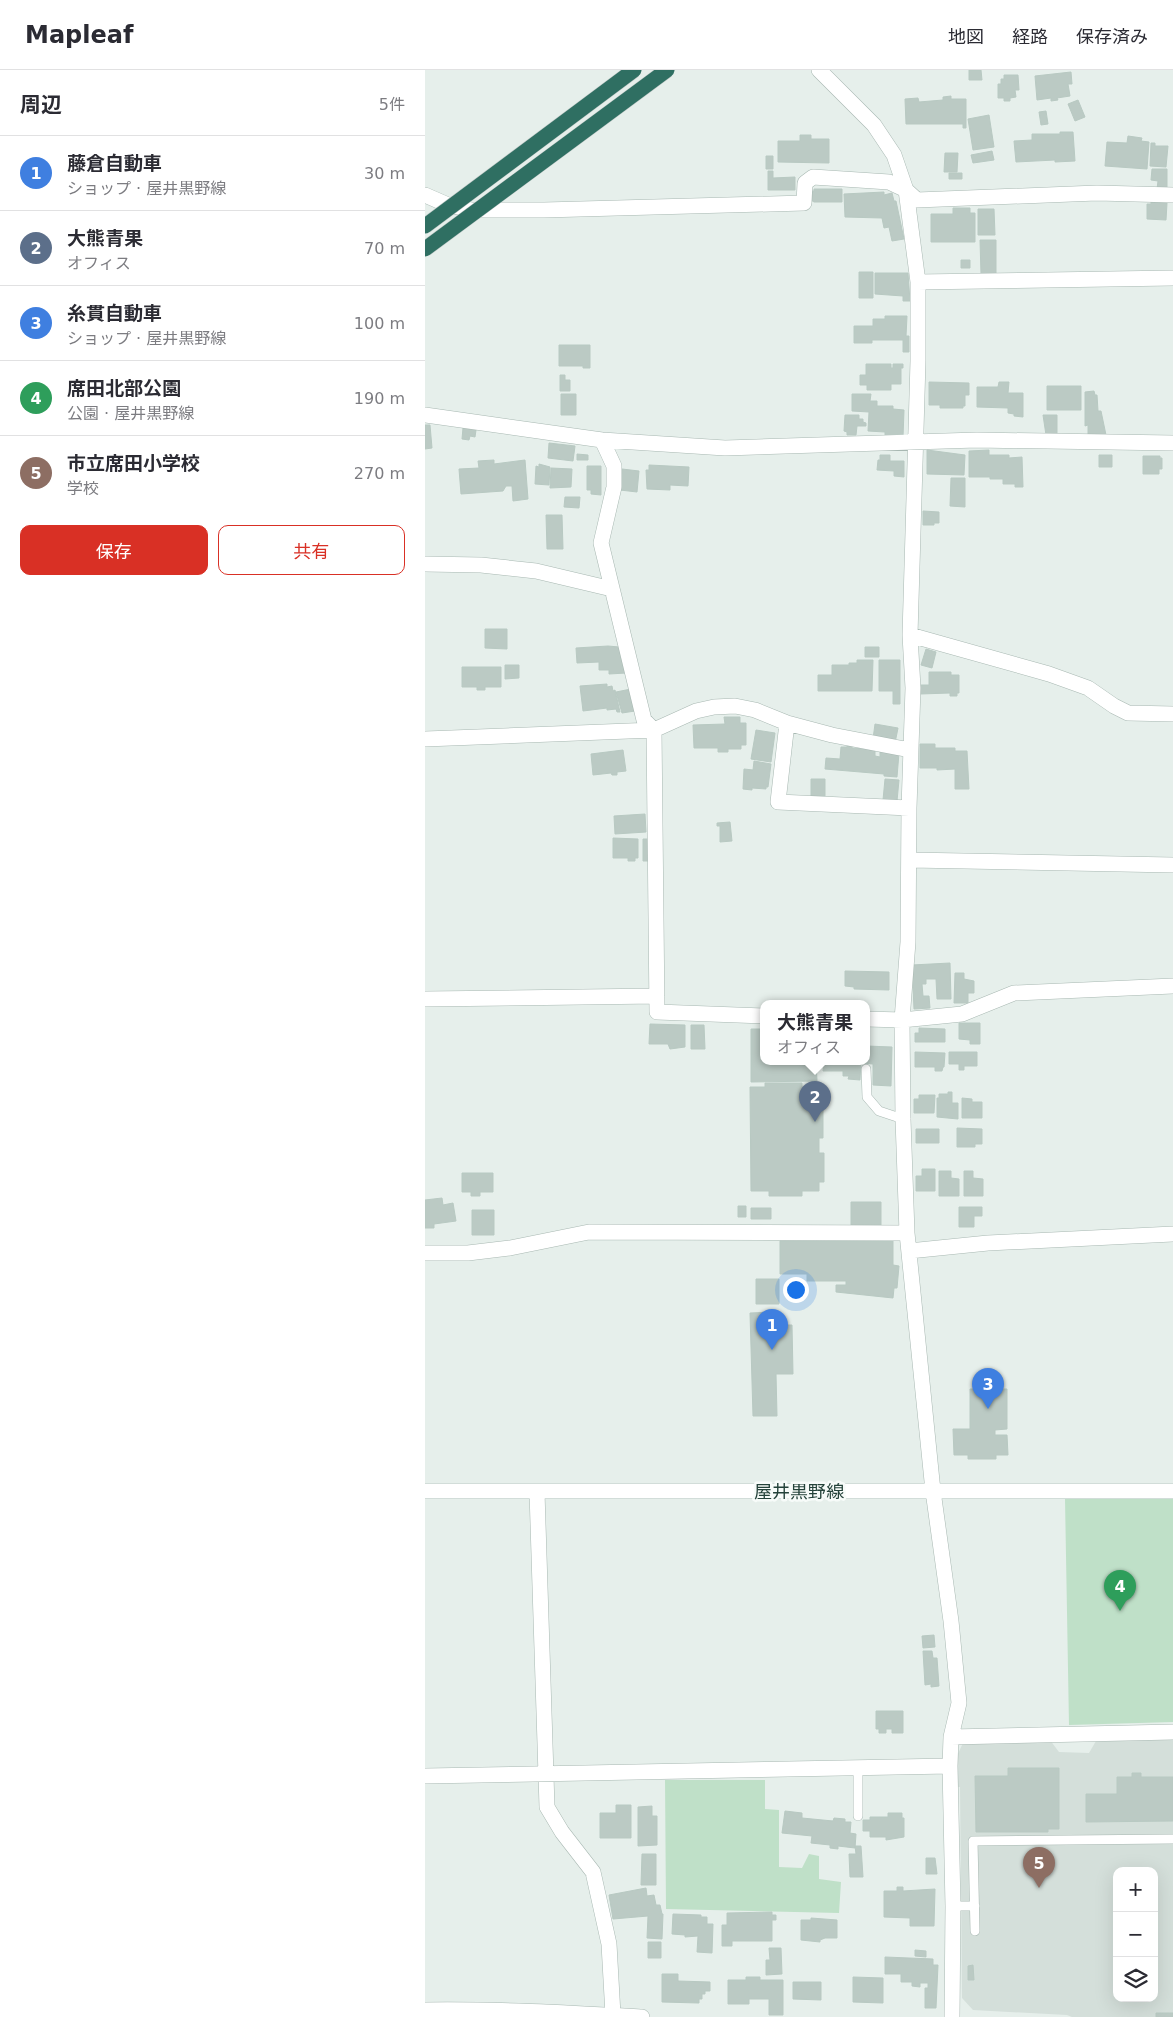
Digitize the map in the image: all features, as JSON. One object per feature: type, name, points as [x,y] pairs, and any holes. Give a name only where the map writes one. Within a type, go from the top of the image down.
[{"type":"highway","points":[[425,226],[634,70]]},
{"type":"highway","points":[[425,249],[667,70]]},
{"type":"street","points":[[819,70],[874,125],[894,154],[906,190],[918,282],[916,443],[910,636],[913,688],[910,750],[910,860],[908,942],[902,1020],[903,1119],[907,1233],[933,1491],[951,1622],[959,1703],[951,1737],[950,1766],[953,1906],[952,2017],[957,2017]]},
{"type":"street","points":[[425,195],[448,205],[472,210],[544,210],[804,203],[805,183],[813,177],[889,182],[906,190],[917,200],[1097,193],[1173,195]]},
{"type":"street","points":[[918,282],[1173,278]]},
{"type":"street","points":[[425,415],[602,440],[725,448],[977,440],[1173,442]]},
{"type":"street","points":[[602,440],[614,466],[614,487],[601,543],[644,720],[654,730],[657,1012],[760,1016]]},
{"type":"street","points":[[425,564],[481,565],[536,572],[612,589]]},
{"type":"street","points":[[910,636],[1057,676],[1088,688],[1113,706],[1128,713],[1173,714]]},
{"type":"street","points":[[425,739],[654,730],[696,711],[714,707],[735,706],[755,710],[787,723],[832,735],[910,750]]},
{"type":"street","points":[[787,723],[778,802],[909,808]]},
{"type":"street","points":[[910,860],[1173,865]]},
{"type":"street","points":[[870,1019],[902,1020],[962,1014],[1014,993],[1173,986]]},
{"type":"street","points":[[425,999],[657,996]]},
{"type":"street","points":[[425,1253],[468,1253],[510,1248],[589,1232],[907,1233]]},
{"type":"street","points":[[909,1251],[988,1243],[1173,1234]]},
{"type":"street","name":"屋井黒野線","points":[[425,1491],[1173,1491]]},
{"type":"street","points":[[537,1492],[547,1807],[593,1872],[609,1944],[613,2015]]},
{"type":"street","points":[[951,1737],[1173,1732]]},
{"type":"street","points":[[425,1776],[858,1766],[950,1766]]},
{"type":"street","points":[[425,2010],[545,2011],[642,2017]]},
{"type":"lane","points":[[866,1069],[867,1097],[879,1111],[903,1119]]},
{"type":"lane","points":[[858,1766],[858,1816]]},
{"type":"lane","points":[[975,1931],[973,1841],[1173,1839]]},
{"type":"lane","points":[[953,1906],[975,1906]]},
{"type":"shaded area","points":[[1173,1739],[1173,2017],[1072,2017],[1067,2015],[973,2010],[962,1998],[960,1787],[956,1787],[956,1758],[963,1743],[1050,1740],[1059,1752],[1089,1753],[1096,1741]]},
{"type":"green space","points":[[1065,1499],[1173,1499],[1173,1722],[1069,1725]]},
{"type":"green space","points":[[665,1780],[765,1780],[765,1809],[779,1810],[779,1867],[802,1868],[809,1854],[819,1856],[819,1879],[841,1882],[839,1913],[666,1909]]},
{"type":"building","points":[[969,70],[981,70],[982,80],[969,80]]},
{"type":"building","points":[[1071,72],[1072,84],[1068,84],[1070,96],[1051,101],[1051,98],[1037,100],[1035,76]]},
{"type":"building","points":[[1004,75],[1018,75],[1019,90],[1015,90],[1016,97],[1010,98],[1010,101],[998,98],[998,84],[1001,84],[1001,79],[1004,79]]},
{"type":"building","points":[[951,96],[951,99],[966,99],[966,128],[963,128],[963,124],[906,124],[905,99],[918,98],[919,102],[943,100],[943,97]]},
{"type":"building","points":[[1078,100],[1085,117],[1075,121],[1068,104]]},
{"type":"building","points":[[1046,111],[1048,124],[1041,125],[1039,112]]},
{"type":"building","points":[[989,115],[994,147],[973,150],[968,119]]},
{"type":"building","points":[[1060,132],[1073,132],[1075,161],[1016,162],[1014,141],[1032,140],[1032,134],[1060,134]]},
{"type":"building","points":[[800,135],[811,135],[811,139],[829,139],[829,163],[778,162],[778,141],[800,141]]},
{"type":"building","points":[[1128,136],[1142,138],[1141,141],[1149,142],[1147,169],[1105,166],[1107,142],[1127,143]]},
{"type":"building","points":[[1151,143],[1155,143],[1155,146],[1168,146],[1166,167],[1150,166]]},
{"type":"building","points":[[992,151],[994,160],[973,163],[971,155]]},
{"type":"building","points":[[945,153],[958,153],[957,172],[944,172]]},
{"type":"building","points":[[766,156],[773,156],[773,169],[766,169]]},
{"type":"building","points":[[1152,169],[1167,169],[1167,190],[1157,189],[1158,181],[1151,180]]},
{"type":"building","points":[[768,171],[773,171],[773,178],[795,177],[795,190],[768,190]]},
{"type":"building","points":[[949,173],[962,173],[962,179],[949,179]]},
{"type":"building","points":[[814,189],[842,189],[842,202],[814,202],[811,200],[811,191],[814,191]]},
{"type":"building","points":[[884,192],[884,195],[892,193],[894,201],[896,201],[904,239],[892,241],[889,227],[884,228],[882,218],[845,217],[844,194]]},
{"type":"building","points":[[1151,202],[1167,203],[1166,220],[1147,219],[1147,204],[1151,204]]},
{"type":"building","points":[[953,208],[970,208],[970,213],[975,213],[975,242],[931,242],[931,214],[953,214]]},
{"type":"building","points":[[978,209],[994,209],[995,235],[978,235]]},
{"type":"building","points":[[980,240],[996,240],[996,274],[981,274]]},
{"type":"building","points":[[961,260],[970,260],[970,268],[961,268]]},
{"type":"building","points":[[859,272],[873,272],[873,298],[859,298]]},
{"type":"building","points":[[875,273],[908,273],[910,301],[903,301],[903,296],[875,294]]},
{"type":"building","points":[[885,316],[907,316],[906,336],[909,336],[909,352],[903,352],[903,340],[872,340],[872,343],[854,343],[854,326],[873,326],[873,319],[885,319]]},
{"type":"building","points":[[559,345],[590,345],[590,368],[583,368],[583,366],[559,366]]},
{"type":"building","points":[[866,364],[891,364],[891,368],[893,368],[893,364],[903,364],[903,368],[901,368],[901,384],[891,384],[891,390],[867,390],[867,385],[860,385],[860,375],[866,375]]},
{"type":"building","points":[[560,375],[565,375],[565,380],[570,380],[570,391],[560,391]]},
{"type":"building","points":[[929,382],[969,383],[969,395],[965,395],[965,406],[963,408],[940,408],[940,405],[929,405]]},
{"type":"building","points":[[999,382],[1009,382],[1008,393],[1023,393],[1023,417],[1008,413],[1008,408],[977,407],[977,387],[998,387]]},
{"type":"building","points":[[1047,386],[1081,386],[1081,410],[1047,410]]},
{"type":"building","points":[[1094,391],[1095,395],[1097,395],[1098,411],[1101,411],[1106,435],[1088,435],[1088,425],[1085,426],[1085,392]]},
{"type":"building","points":[[561,394],[576,394],[576,415],[561,415]]},
{"type":"building","points":[[852,394],[871,394],[870,401],[877,401],[877,406],[893,406],[893,409],[904,410],[903,437],[885,436],[885,432],[868,431],[869,412],[852,411]]},
{"type":"building","points":[[845,415],[859,415],[859,419],[863,419],[866,426],[857,426],[856,435],[847,435],[847,432],[844,431]]},
{"type":"building","points":[[1043,415],[1057,415],[1057,435],[1046,435]]},
{"type":"building","points":[[425,425],[430,425],[432,448],[425,449]]},
{"type":"building","points":[[463,428],[476,430],[475,437],[470,436],[469,440],[462,439]]},
{"type":"building","points":[[549,443],[575,446],[573,461],[548,458]]},
{"type":"building","points":[[927,450],[965,455],[964,475],[927,474]]},
{"type":"building","points":[[989,450],[989,455],[1009,455],[1009,458],[1022,457],[1023,487],[1015,487],[1015,484],[1003,484],[1003,479],[969,477],[969,451]]},
{"type":"building","points":[[577,454],[588,455],[588,460],[577,460]]},
{"type":"building","points":[[880,455],[890,455],[890,461],[904,461],[904,477],[894,476],[894,471],[877,470]]},
{"type":"building","points":[[1099,455],[1112,455],[1112,467],[1099,467]]},
{"type":"building","points":[[1143,456],[1160,456],[1162,458],[1162,469],[1159,469],[1159,474],[1143,474]]},
{"type":"building","points":[[494,460],[494,464],[525,460],[528,499],[513,501],[512,486],[506,486],[503,491],[461,494],[459,469],[479,468],[478,461]]},
{"type":"building","points":[[539,464],[550,467],[549,485],[535,484],[536,466],[539,467]]},
{"type":"building","points":[[649,465],[689,467],[688,486],[670,485],[670,490],[647,489],[646,470],[649,470]]},
{"type":"building","points":[[587,466],[601,466],[601,495],[591,494],[591,490],[587,490]]},
{"type":"building","points":[[551,468],[572,469],[571,487],[550,488]]},
{"type":"building","points":[[622,469],[639,471],[637,492],[620,490]]},
{"type":"building","points":[[951,478],[965,478],[965,507],[950,506]]},
{"type":"building","points":[[565,497],[580,497],[579,508],[564,507]]},
{"type":"building","points":[[923,511],[939,512],[939,523],[923,525]]},
{"type":"building","points":[[546,515],[562,515],[563,549],[547,549]]},
{"type":"building","points":[[485,629],[507,629],[507,649],[485,648]]},
{"type":"building","points":[[619,647],[626,673],[609,674],[609,670],[599,670],[599,662],[577,663],[576,648]]},
{"type":"building","points":[[865,647],[879,647],[879,657],[865,657]]},
{"type":"building","points":[[926,649],[936,652],[932,668],[921,665]]},
{"type":"building","points":[[857,660],[873,660],[872,691],[818,691],[818,675],[832,675],[832,665],[849,665],[849,663],[857,663]]},
{"type":"building","points":[[879,660],[900,660],[900,704],[893,704],[893,691],[879,691]]},
{"type":"building","points":[[505,665],[519,665],[519,678],[505,679]]},
{"type":"building","points":[[462,667],[501,667],[501,687],[485,687],[485,690],[477,690],[477,687],[462,687]]},
{"type":"building","points":[[929,672],[951,672],[951,675],[959,675],[959,693],[957,693],[957,696],[950,696],[950,693],[920,694],[920,685],[929,685]]},
{"type":"building","points":[[607,684],[607,687],[612,686],[613,691],[615,690],[620,712],[617,712],[616,709],[607,710],[607,708],[583,711],[580,686]]},
{"type":"building","points":[[631,689],[635,711],[622,713],[616,692]]},
{"type":"building","points":[[724,717],[740,717],[740,723],[746,723],[746,745],[741,745],[741,749],[728,749],[728,752],[718,752],[718,748],[694,748],[693,725],[725,724]]},
{"type":"building","points":[[875,724],[898,728],[895,743],[873,739]]},
{"type":"building","points":[[756,730],[775,733],[771,762],[751,759]]},
{"type":"building","points":[[920,744],[935,744],[935,748],[955,748],[955,751],[967,751],[969,789],[955,789],[955,769],[937,770],[937,768],[920,768]]},
{"type":"building","points":[[847,746],[875,750],[875,756],[880,757],[880,752],[899,753],[897,777],[884,776],[884,774],[825,769],[826,758],[840,759],[841,747]]},
{"type":"building","points":[[623,750],[626,771],[617,772],[617,775],[612,775],[611,773],[593,775],[591,754]]},
{"type":"building","points":[[754,761],[771,764],[768,787],[766,789],[743,789],[744,769],[753,770]]},
{"type":"building","points":[[811,779],[825,779],[825,796],[811,796]]},
{"type":"building","points":[[885,779],[899,780],[897,801],[883,800]]},
{"type":"building","points":[[645,814],[646,832],[615,834],[614,816]]},
{"type":"building","points":[[730,822],[732,841],[720,842],[720,826],[717,826],[717,823]]},
{"type":"building","points":[[613,838],[638,839],[638,858],[635,858],[635,861],[628,861],[628,858],[613,858]]},
{"type":"building","points":[[643,839],[651,839],[651,861],[643,861]]},
{"type":"building","points":[[950,963],[951,999],[937,999],[936,979],[926,979],[926,984],[922,984],[923,996],[929,996],[930,1008],[914,1009],[912,965]]},
{"type":"building","points":[[845,971],[889,972],[889,990],[854,989],[854,987],[845,986]]},
{"type":"building","points":[[955,973],[964,973],[964,979],[974,981],[974,993],[968,993],[968,1003],[954,1003]]},
{"type":"building","points":[[959,1023],[980,1023],[980,1044],[970,1044],[970,1040],[959,1039]]},
{"type":"building","points":[[650,1024],[685,1025],[685,1047],[670,1049],[668,1044],[649,1044]]},
{"type":"building","points":[[691,1025],[704,1025],[705,1049],[691,1049]]},
{"type":"building","points":[[919,1028],[945,1029],[945,1042],[915,1042],[915,1033],[919,1033]]},
{"type":"building","points":[[751,1029],[760,1029],[760,1065],[816,1065],[817,1081],[751,1082]]},
{"type":"building","points":[[870,1046],[892,1047],[891,1086],[873,1085],[873,1064],[870,1064]]},
{"type":"building","points":[[915,1052],[945,1053],[942,1071],[935,1071],[935,1067],[915,1067]]},
{"type":"building","points":[[949,1052],[977,1052],[977,1066],[964,1066],[964,1070],[959,1070],[959,1064],[949,1064]]},
{"type":"building","points":[[824,1065],[861,1065],[860,1080],[848,1079],[849,1076],[843,1076],[843,1071],[823,1071]]},
{"type":"building","points":[[765,1083],[802,1083],[802,1087],[816,1087],[816,1109],[823,1109],[823,1138],[819,1138],[819,1153],[824,1153],[824,1182],[819,1182],[819,1191],[802,1191],[802,1196],[769,1196],[769,1191],[751,1191],[750,1087],[765,1087]]},
{"type":"building","points":[[948,1092],[952,1092],[952,1103],[958,1103],[958,1119],[937,1117],[937,1098],[939,1098],[939,1094],[948,1094]]},
{"type":"building","points":[[919,1095],[935,1095],[934,1113],[914,1113],[914,1099],[919,1099]]},
{"type":"building","points":[[962,1098],[972,1099],[972,1102],[982,1102],[982,1118],[962,1118]]},
{"type":"building","points":[[957,1128],[982,1129],[982,1144],[975,1144],[975,1147],[957,1147]]},
{"type":"building","points":[[916,1129],[939,1129],[939,1143],[916,1143]]},
{"type":"building","points":[[922,1169],[935,1169],[935,1191],[916,1191],[916,1176],[922,1176]]},
{"type":"building","points":[[939,1171],[951,1171],[951,1178],[959,1179],[959,1196],[939,1196]]},
{"type":"building","points":[[964,1171],[973,1171],[973,1178],[983,1179],[983,1196],[964,1196]]},
{"type":"building","points":[[462,1173],[493,1173],[493,1192],[480,1192],[480,1196],[471,1196],[471,1192],[462,1192]]},
{"type":"building","points":[[442,1198],[443,1205],[453,1203],[456,1221],[434,1224],[434,1228],[425,1228],[425,1200]]},
{"type":"building","points":[[851,1202],[881,1202],[881,1225],[851,1225]]},
{"type":"building","points":[[738,1206],[746,1206],[746,1217],[738,1217]]},
{"type":"building","points":[[959,1207],[982,1207],[982,1216],[974,1216],[974,1227],[959,1227]]},
{"type":"building","points":[[751,1208],[771,1208],[771,1219],[751,1219]]},
{"type":"building","points":[[472,1210],[494,1210],[494,1235],[472,1235]]},
{"type":"building","points":[[780,1241],[893,1241],[893,1265],[899,1266],[897,1288],[894,1288],[893,1298],[836,1292],[836,1285],[846,1285],[846,1281],[807,1281],[807,1274],[780,1274]]},
{"type":"building","points":[[756,1279],[779,1279],[779,1304],[756,1304]]},
{"type":"building","points":[[773,1312],[773,1320],[777,1320],[777,1325],[792,1325],[793,1374],[776,1374],[777,1416],[753,1416],[750,1313]]},
{"type":"building","points":[[970,1389],[1007,1389],[1007,1429],[995,1430],[995,1435],[1007,1435],[1008,1455],[996,1455],[996,1459],[968,1459],[968,1455],[954,1455],[953,1429],[970,1429]]},
{"type":"building","points":[[934,1635],[935,1647],[923,1648],[922,1636]]},
{"type":"building","points":[[923,1651],[932,1651],[933,1658],[937,1658],[939,1686],[931,1687],[931,1684],[925,1685]]},
{"type":"building","points":[[876,1711],[903,1711],[903,1733],[892,1733],[892,1729],[886,1729],[886,1733],[879,1733],[879,1729],[876,1729]]},
{"type":"building","points":[[1008,1768],[1059,1768],[1059,1829],[1048,1829],[1048,1832],[976,1832],[975,1776],[1008,1776]]},
{"type":"building","points":[[1132,1773],[1141,1773],[1141,1777],[1173,1777],[1173,1821],[1086,1822],[1086,1794],[1117,1794],[1117,1777],[1132,1777]]},
{"type":"building","points":[[616,1805],[631,1805],[631,1838],[600,1838],[600,1813],[616,1813]]},
{"type":"building","points":[[652,1806],[652,1816],[657,1816],[657,1845],[638,1846],[638,1807]]},
{"type":"building","points":[[785,1811],[802,1813],[802,1818],[833,1821],[834,1818],[845,1819],[845,1822],[851,1822],[850,1833],[856,1834],[855,1848],[838,1846],[838,1849],[830,1848],[830,1845],[811,1843],[812,1836],[782,1833]]},
{"type":"building","points":[[888,1813],[902,1813],[902,1818],[904,1818],[904,1837],[886,1840],[886,1837],[870,1837],[870,1831],[863,1831],[863,1820],[870,1820],[870,1817],[888,1817]]},
{"type":"building","points":[[855,1846],[861,1846],[863,1877],[850,1877],[849,1854],[856,1854]]},
{"type":"building","points":[[642,1854],[656,1854],[656,1885],[641,1885]]},
{"type":"building","points":[[926,1858],[935,1858],[937,1874],[926,1874]]},
{"type":"building","points":[[897,1887],[903,1887],[903,1891],[935,1889],[934,1926],[910,1926],[910,1918],[884,1917],[884,1891],[897,1891]]},
{"type":"building","points":[[646,1888],[647,1896],[654,1895],[656,1905],[660,1905],[663,1914],[662,1939],[647,1938],[648,1916],[613,1919],[609,1895]]},
{"type":"building","points":[[772,1912],[772,1915],[776,1915],[776,1920],[772,1920],[772,1941],[732,1941],[732,1946],[722,1946],[722,1925],[727,1925],[727,1913]]},
{"type":"building","points":[[673,1914],[707,1917],[707,1924],[713,1924],[712,1953],[697,1952],[698,1936],[685,1937],[685,1935],[672,1934]]},
{"type":"building","points":[[811,1918],[837,1920],[837,1938],[825,1938],[820,1940],[820,1942],[801,1940],[801,1920],[811,1920]]},
{"type":"building","points":[[648,1942],[661,1942],[661,1958],[648,1958]]},
{"type":"building","points":[[769,1948],[781,1948],[782,1974],[766,1975],[766,1960],[770,1960]]},
{"type":"building","points":[[915,1950],[926,1951],[926,1957],[915,1956]]},
{"type":"building","points":[[885,1957],[933,1959],[933,1965],[938,1965],[936,2008],[925,2008],[925,1988],[928,1988],[928,1983],[920,1983],[920,1987],[912,1986],[912,1982],[901,1982],[901,1974],[885,1974]]},
{"type":"building","points":[[973,1965],[974,1980],[968,1980],[968,1966]]},
{"type":"building","points":[[662,1974],[678,1974],[678,1981],[710,1982],[710,1991],[705,1991],[705,1994],[702,1994],[702,1999],[699,1999],[699,2003],[662,2002]]},
{"type":"building","points":[[746,1977],[760,1977],[760,1980],[783,1980],[783,2015],[769,2015],[769,1999],[749,1999],[749,2004],[728,2004],[728,1980],[746,1980]]},
{"type":"building","points":[[853,1977],[883,1978],[883,2003],[853,2002]]},
{"type":"building","points":[[793,1982],[821,1982],[821,2000],[793,1999]]},
{"type":"building","points":[[1156,2013],[1173,2013],[1173,2017],[1156,2017]]},
{"type":"place","name":"大熊青果","points":[[815,1122]]},
{"type":"place","name":"藤倉自動車","points":[[772,1350]]},
{"type":"place","name":"糸貫自動車","points":[[988,1409]]},
{"type":"place","name":"席田北部公園","points":[[1120,1611]]},
{"type":"place","name":"市立席田小学校","points":[[1039,1888]]}]
